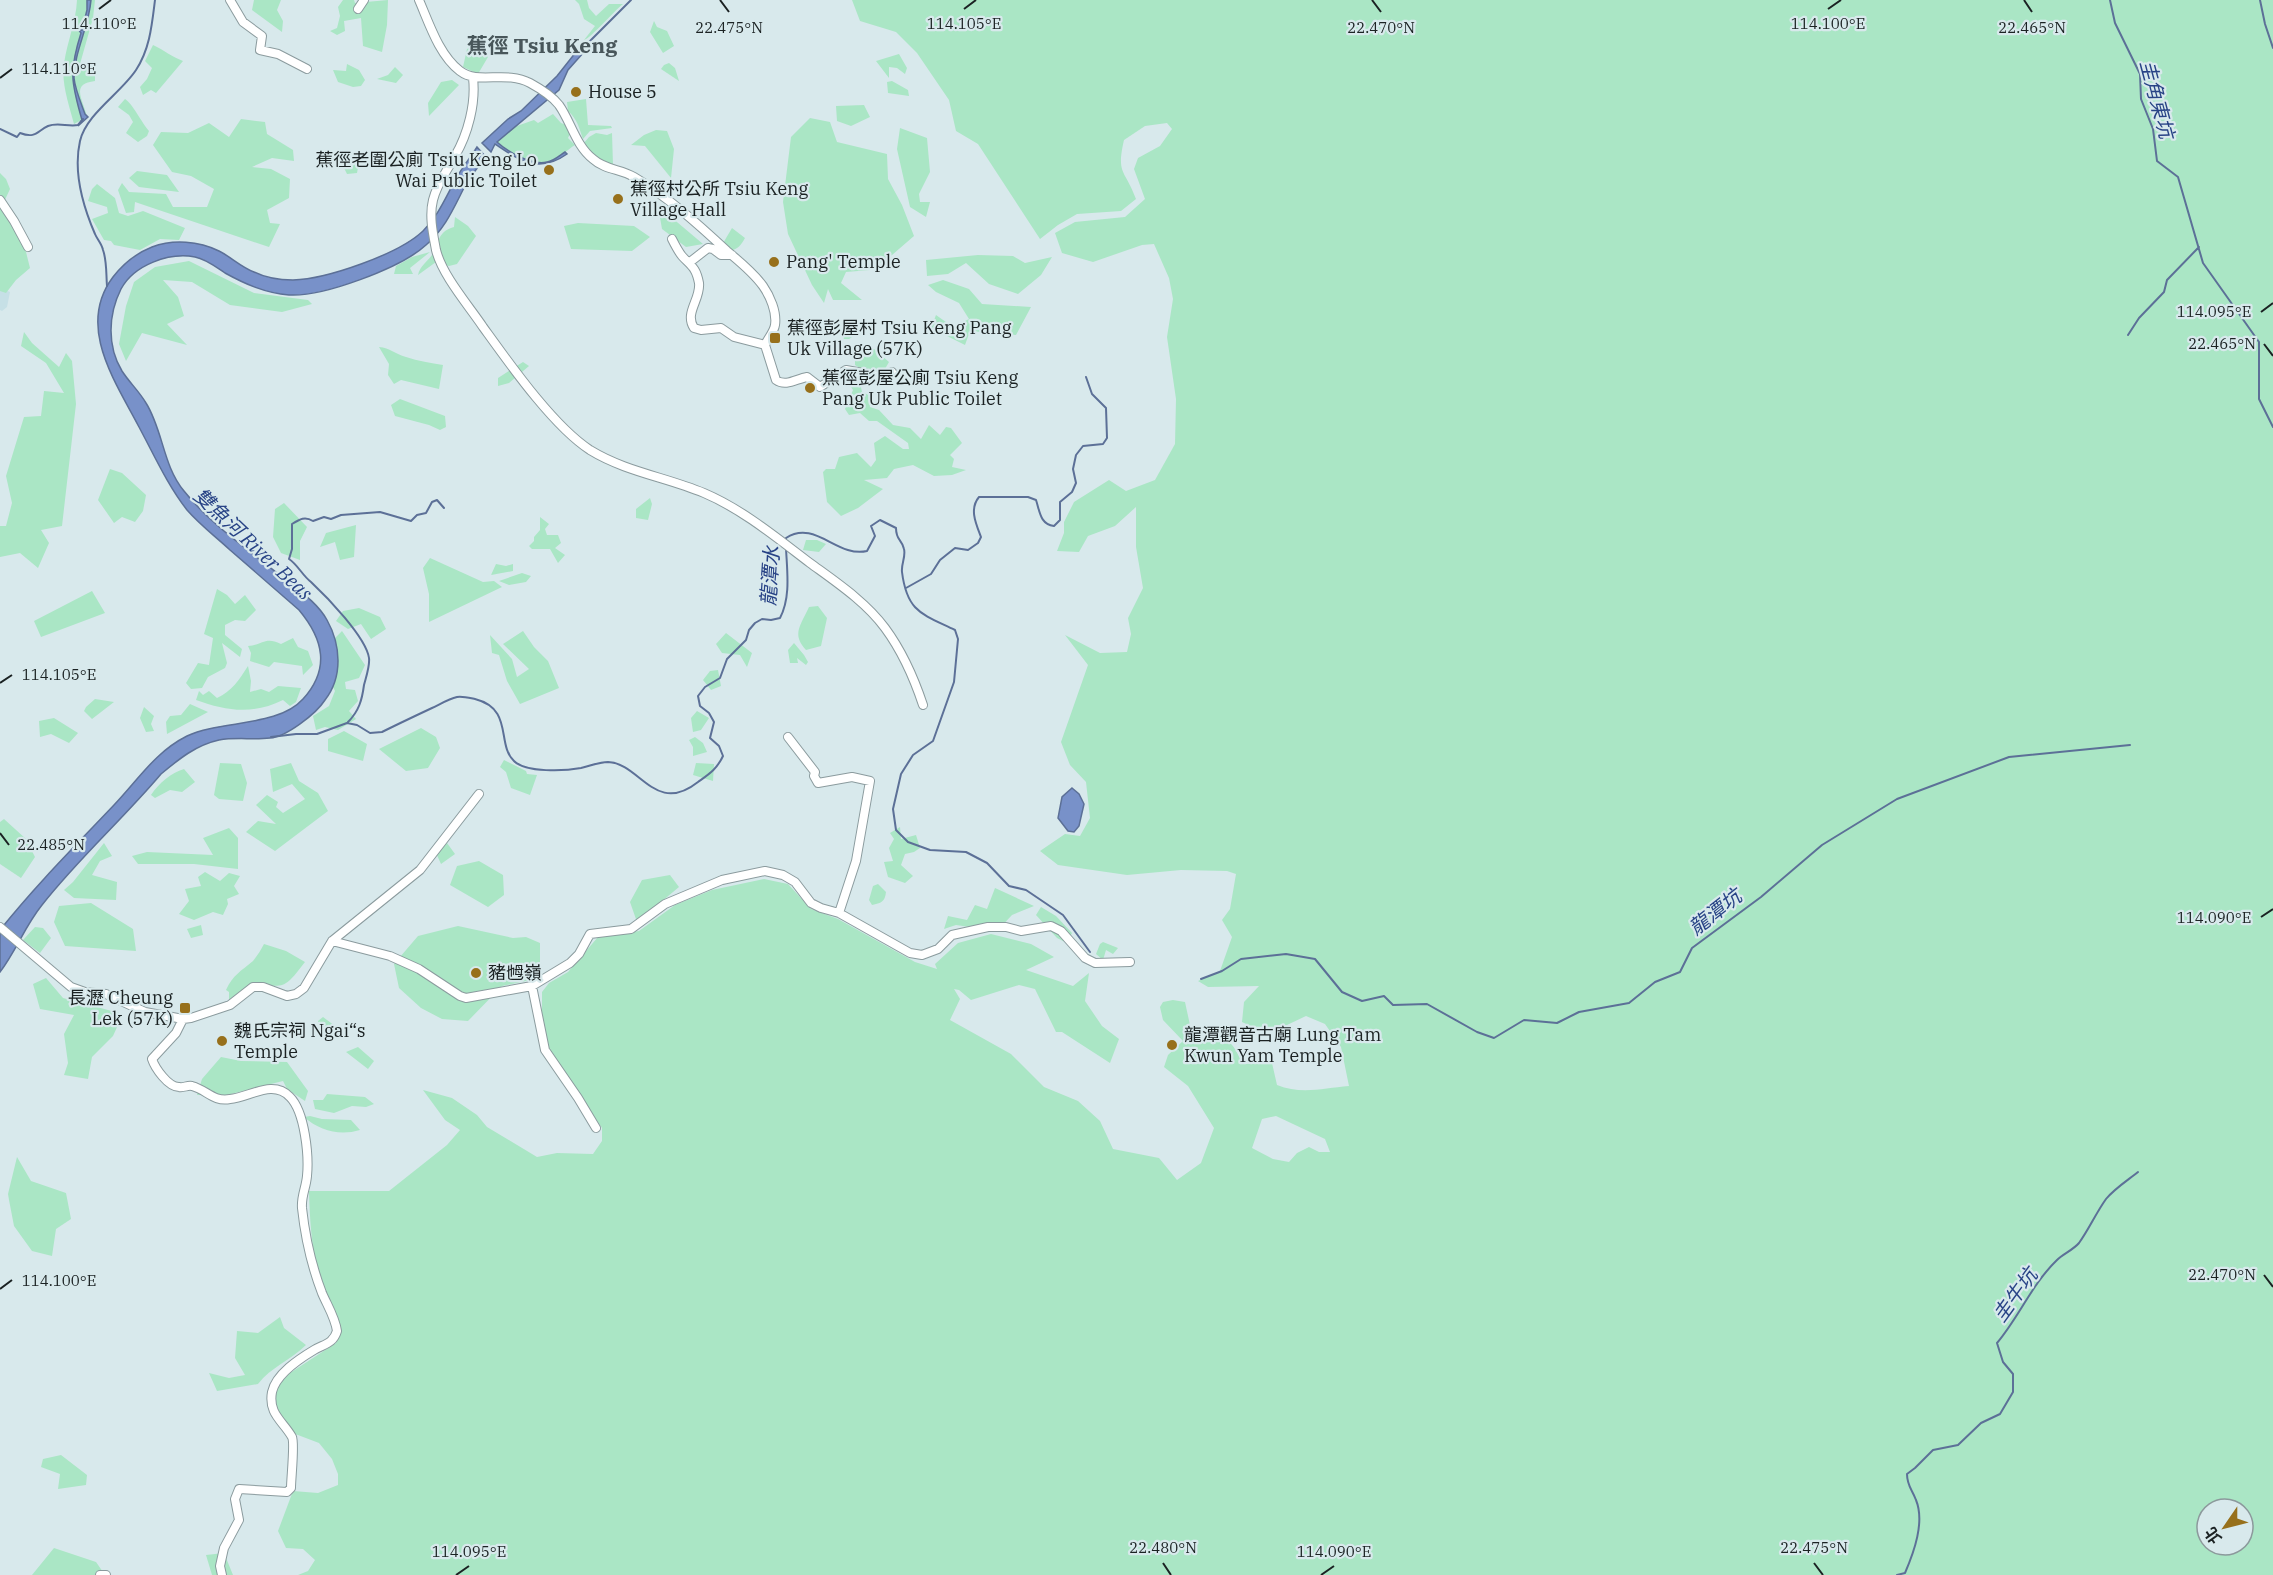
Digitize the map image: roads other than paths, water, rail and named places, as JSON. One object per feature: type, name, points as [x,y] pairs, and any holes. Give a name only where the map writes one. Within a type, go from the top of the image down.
[{"type":"street","points":[[230,0],[243,22],[262,36],[260,50],[278,54],[307,69]]},
{"type":"street","points":[[358,9],[364,0]]},
{"type":"street","points":[[419,0],[447,56],[461,72],[473,78],[511,77],[539,88],[553,98],[561,108],[583,148],[594,160],[609,169],[635,177],[698,224],[752,273],[767,292],[774,315],[776,325],[765,345],[776,380],[782,384],[807,377],[820,387],[846,370],[885,377],[892,372]]},
{"type":"street","points":[[473,78],[474,96],[463,140],[438,183],[431,214],[437,252],[464,299],[524,382],[566,429],[588,449],[620,467],[704,493],[748,518],[852,595],[885,628],[915,682],[923,705]]},
{"type":"street","points":[[0,200],[28,247]]},
{"type":"street","points":[[672,239],[680,254],[694,266],[699,283],[699,292],[690,316],[694,328],[700,330],[721,328],[734,337],[765,345]]},
{"type":"street","points":[[690,262],[708,248],[721,255],[732,255]]},
{"type":"street","points":[[788,737],[810,763],[815,772],[813,776],[818,783],[852,777],[870,781],[856,861],[839,913]]},
{"type":"street","points":[[0,927],[71,987],[85,992],[106,994],[145,1012],[183,1019],[193,1017],[230,1005],[253,987],[263,987],[286,996],[296,994],[304,988],[332,941],[420,870],[479,794]]},
{"type":"street","points":[[332,941],[390,956],[419,969],[466,998],[532,986],[570,963],[579,954],[590,934],[631,929],[665,904],[722,880],[765,871],[783,875],[795,882],[812,903],[839,913],[910,953],[922,955],[938,949],[952,935],[988,927],[1006,927],[1021,931],[1051,926],[1061,931],[1085,958],[1095,963],[1130,962]]},
{"type":"street","points":[[532,986],[545,1050],[596,1128]]},
{"type":"street","points":[[183,1019],[172,1037],[152,1059],[168,1082],[177,1088],[195,1086],[219,1100],[273,1088],[285,1092],[293,1099],[298,1109],[307,1157],[307,1179],[302,1195],[304,1225],[317,1277],[337,1331],[332,1341],[313,1350],[275,1384],[272,1400],[274,1413],[293,1442],[291,1488],[287,1492],[239,1489],[235,1499],[239,1520],[224,1548],[220,1566],[222,1575]]},
{"type":"street","points":[[100,1575],[106,1575]]},
{"type":"water","points":[[87,0],[91,0],[90,10],[76,59],[74,78],[80,101],[88,117],[78,126],[82,120],[74,86],[73,67],[81,33],[78,29],[82,30]]},
{"type":"water","points":[[580,47],[584,52],[568,70],[559,90],[497,142],[514,154],[534,162],[550,161],[565,152],[567,154],[557,160],[539,164],[521,160],[495,144],[491,152],[482,143],[508,119],[521,111],[557,76]]},
{"type":"water","points":[[477,147],[486,157],[468,180],[439,232],[414,254],[361,279],[321,291],[280,294],[248,284],[203,260],[185,256],[164,259],[143,267],[134,273],[121,289],[112,320],[114,351],[122,371],[152,414],[177,481],[218,526],[313,602],[332,630],[337,650],[337,671],[331,691],[321,706],[284,734],[270,738],[225,739],[211,742],[188,753],[161,774],[70,871],[42,905],[0,972],[0,930],[41,882],[156,758],[187,736],[216,727],[264,719],[292,708],[312,688],[320,666],[320,654],[314,632],[299,610],[187,510],[162,470],[110,372],[103,353],[98,315],[103,296],[113,277],[141,252],[160,244],[177,242],[195,243],[211,248],[249,270],[278,279],[307,279],[362,264],[412,240],[429,225]]},
{"type":"water","points":[[1072,788],[1079,794],[1084,804],[1079,826],[1074,832],[1068,831],[1058,818],[1062,797]]},
{"type":"waterway","points":[[107,286],[106,263],[102,246],[90,223],[80,188],[78,176],[80,141],[89,122],[130,79],[141,62],[150,36],[155,0]]},
{"type":"waterway","name":"雙魚河 River Beas","points":[[580,51],[631,0]]},
{"type":"waterway","name":"圭角東坑","points":[[2110,0],[2115,23],[2140,74],[2141,99],[2153,129],[2157,161],[2178,177],[2203,263],[2259,342],[2259,399],[2273,427]]},
{"type":"waterway","points":[[2260,0],[2273,48]]},
{"type":"waterway","points":[[0,129],[17,137],[20,133],[33,135],[56,124],[78,125],[83,119]]},
{"type":"waterway","points":[[2128,335],[2139,318],[2164,292],[2167,280],[2199,247]]},
{"type":"waterway","points":[[906,588],[931,574],[940,560],[955,548],[968,550],[978,543],[981,537],[974,506],[979,497],[1028,497],[1036,500],[1041,517],[1046,523],[1054,526],[1060,520],[1060,502],[1072,492],[1076,483],[1073,469],[1076,455],[1083,446],[1103,444],[1107,438],[1106,408],[1092,394],[1086,377]]},
{"type":"waterway","points":[[348,722],[355,714],[361,700],[369,658],[361,639],[353,628],[289,559],[292,549],[292,524],[302,519],[313,521],[324,517],[331,519],[341,515],[380,512],[411,521],[417,515],[426,513],[432,502],[437,500],[444,508]]},
{"type":"waterway","name":"龍潭水","points":[[786,543],[786,538],[797,533],[807,533],[846,549],[856,552],[867,551],[875,536],[871,526],[880,520],[896,528],[904,549],[902,566],[904,585],[912,604],[925,615],[955,630],[958,639],[954,682],[933,741],[913,755],[901,774],[893,809],[896,830],[908,842],[930,850],[966,852],[987,863],[1009,886],[1026,890],[1063,915],[1090,952]]},
{"type":"waterway","name":"龍潭水","points":[[271,737],[317,734],[347,723],[357,725],[370,733],[382,732],[450,699],[464,697],[487,704],[495,711],[500,719],[509,754],[520,765],[527,768],[565,770],[608,762],[630,770],[659,791],[670,793],[683,791],[712,771],[723,756],[719,746],[710,738],[714,722],[709,713],[700,706],[698,696],[705,687],[720,678],[727,659],[746,640],[749,630],[755,623],[762,619],[780,618],[787,593],[786,548]]},
{"type":"waterway","name":"龍潭坑","points":[[1201,979],[1222,971],[1241,959],[1286,954],[1315,959],[1342,992],[1362,1001],[1384,996],[1393,1005],[1427,1004],[1477,1032],[1494,1038],[1524,1020],[1557,1023],[1579,1012],[1629,1003],[1655,982],[1680,972],[1692,948],[1761,897],[1822,845],[1897,799],[2009,757],[2130,745]]},
{"type":"waterway","name":"圭牛坑","points":[[1897,1575],[1905,1573],[1919,1527],[1916,1500],[1907,1474],[1933,1450],[1958,1445],[1981,1423],[2000,1414],[2013,1392],[2013,1374],[2003,1362],[1997,1343],[2048,1269],[2079,1243],[2106,1199],[2138,1172]]},
{"type":"place","name":"House 5","points":[[576,92]]},
{"type":"place","name":"蕉徑老圍公廁 Tsiu Keng Lo Wai Public Toilet","points":[[549,170]]},
{"type":"place","name":"蕉徑村公所 Tsiu Keng Village Hall","points":[[618,199]]},
{"type":"place","name":"Pang' Temple","points":[[774,262]]},
{"type":"place","name":"蕉徑彭屋村 Tsiu Keng Pang Uk Village (57K)","points":[[775,338]]},
{"type":"place","name":"蕉徑彭屋公廁 Tsiu Keng Pang Uk Public Toilet","points":[[810,388]]},
{"type":"place","name":"豬乸嶺","points":[[476,973]]},
{"type":"place","name":"長瀝 Cheung Lek (57K)","points":[[185,1008]]},
{"type":"place","name":"魏氏宗祠 Ngai“s Temple","points":[[222,1041]]},
{"type":"place","name":"龍潭觀音古廟 Lung Tam Kwun Yam Temple","points":[[1172,1045]]},
{"type":"district","name":"蕉徑 Tsiu Keng","points":[[542,46]]}]
